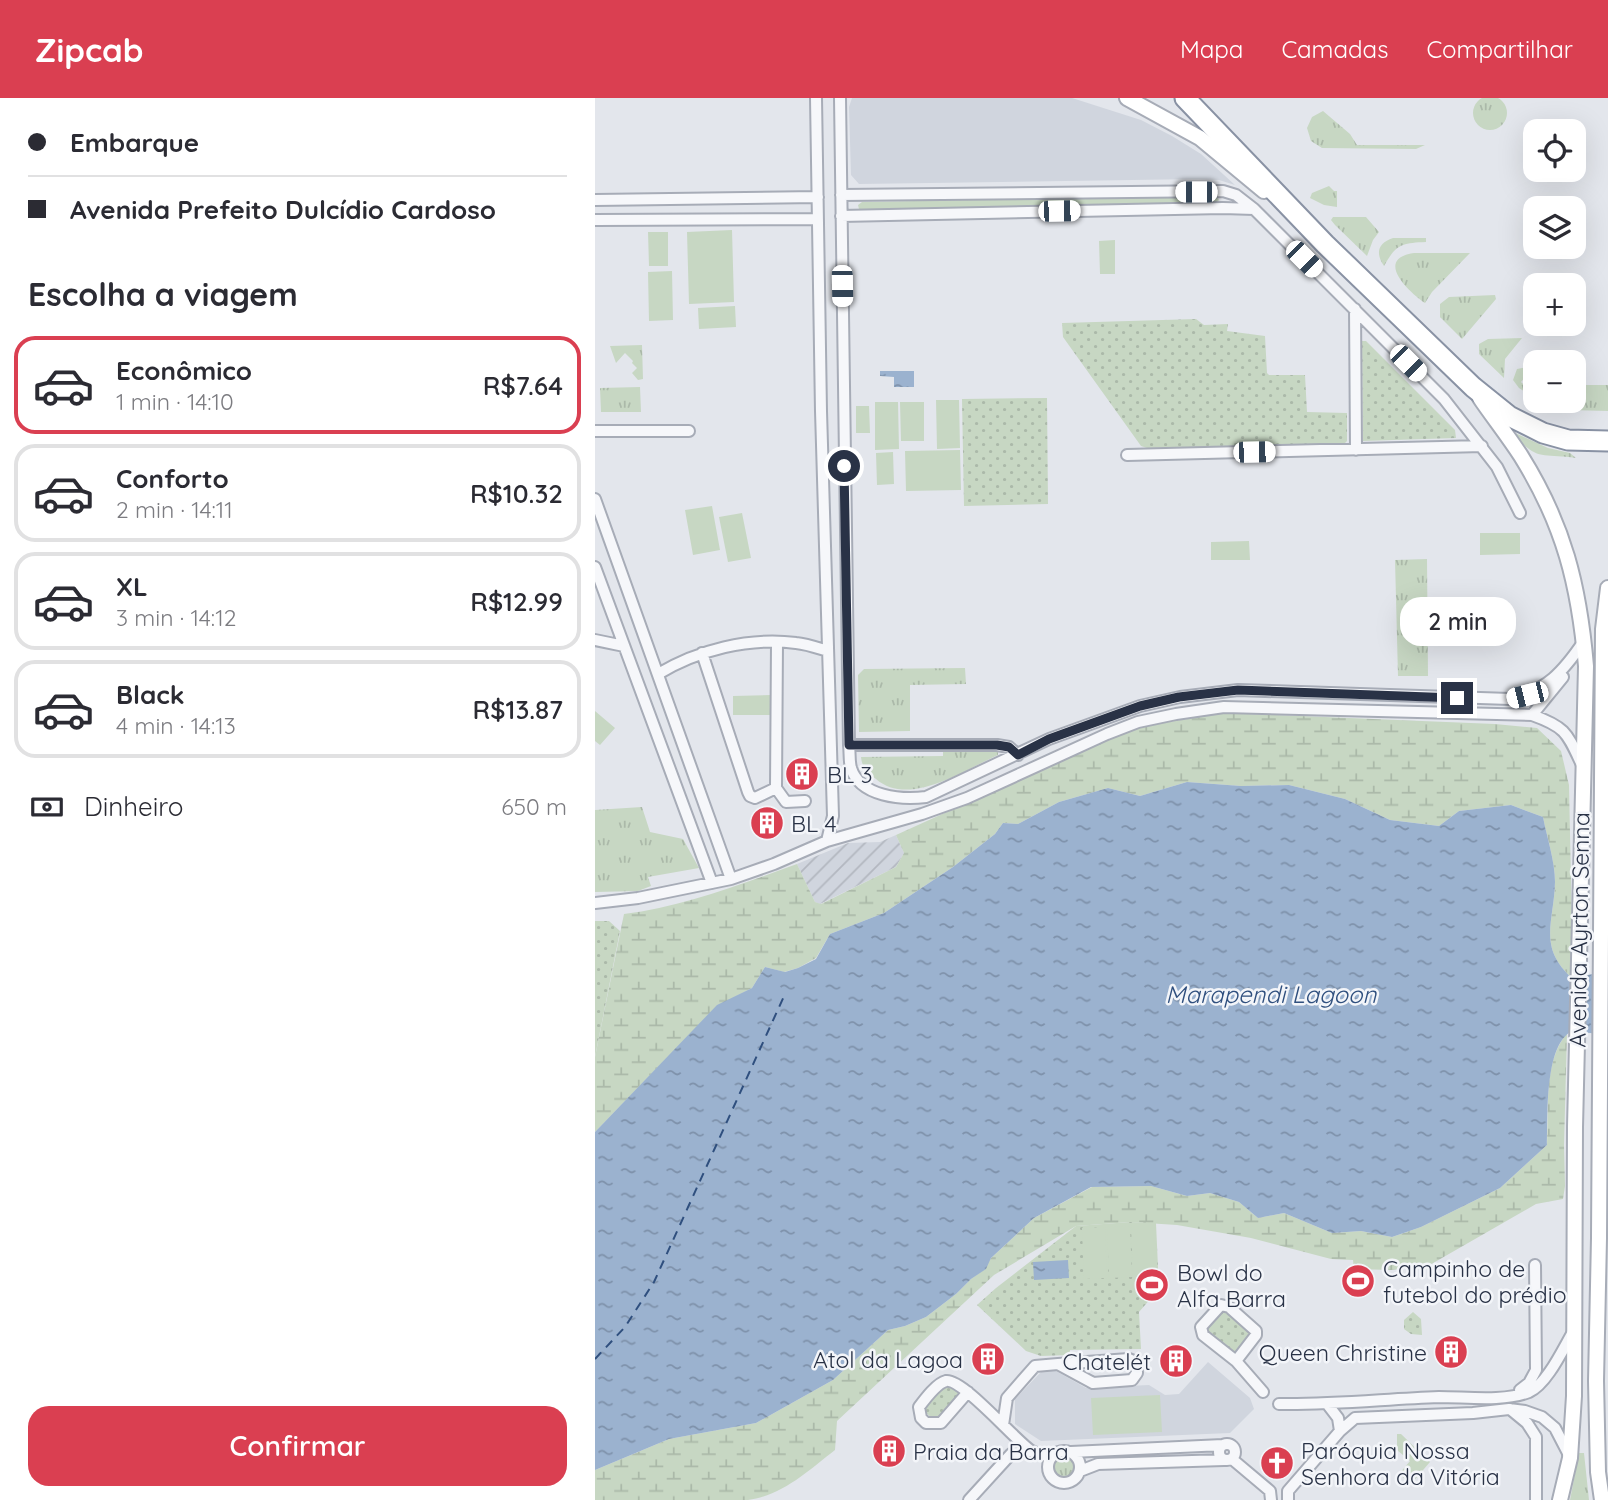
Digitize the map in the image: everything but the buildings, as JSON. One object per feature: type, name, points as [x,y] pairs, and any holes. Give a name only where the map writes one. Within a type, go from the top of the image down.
[{"type":"highway","name":"Avenida Ayrton Senna","points":[[1185,98],[1325,244],[1473,387],[1509,415],[1543,433],[1569,440],[1608,441]]},
{"type":"main road","points":[[1127,98],[1200,138],[1261,189],[1284,201]]},
{"type":"main road","name":"Avenida Ayrton Senna","points":[[1473,387],[1520,454],[1554,516],[1579,598],[1584,642],[1575,1127],[1574,1396],[1570,1458],[1560,1500]]},
{"type":"main road","name":"Avenida Ayrton Senna","points":[[1602,1500],[1598,1472],[1602,1365],[1599,1130],[1605,671],[1603,629],[1608,587]]},
{"type":"street","points":[[815,98],[818,143],[817,411],[828,651],[832,816],[827,841]]},
{"type":"street","points":[[840,98],[849,745],[852,769],[867,787],[907,800],[926,796],[1049,739],[1140,706],[1179,697],[1238,690],[1510,699],[1537,691],[1569,664]]},
{"type":"street","points":[[818,143],[840,143]]},
{"type":"street","points":[[841,195],[1223,191],[1236,195],[1254,209],[1444,399],[1482,446],[1506,483],[1520,513]]},
{"type":"street","points":[[1223,191],[1223,208]]},
{"type":"street","points":[[595,200],[818,197]]},
{"type":"street","points":[[841,216],[1254,209]]},
{"type":"street","points":[[595,220],[818,219]]},
{"type":"street","points":[[1355,309],[1356,450]]},
{"type":"street","points":[[595,430],[689,431]]},
{"type":"street","points":[[1127,455],[1482,446]]},
{"type":"street","points":[[595,499],[731,879]]},
{"type":"street","points":[[595,567],[712,883]]},
{"type":"street","points":[[595,640],[624,646]]},
{"type":"street","points":[[1532,715],[1562,678],[1584,642]]},
{"type":"street","points":[[777,643],[776,789],[786,802],[805,801]]},
{"type":"street","points":[[656,669],[672,666],[702,653],[743,644],[796,643],[828,651]]},
{"type":"street","points":[[702,653],[750,796],[755,798],[776,789]]},
{"type":"street","points":[[656,669],[670,659]]},
{"type":"street","points":[[595,903],[638,898],[731,879],[827,841],[967,798],[1138,722],[1224,707],[1532,715],[1554,723],[1563,730],[1582,765]]},
{"type":"street","points":[[849,745],[997,745],[1009,747],[1018,755]]},
{"type":"street","points":[[1599,1238],[1608,1255]]},
{"type":"street","points":[[1504,1396],[1521,1390],[1529,1383],[1536,1370],[1535,1265]]},
{"type":"street","points":[[1236,1361],[1256,1335],[1256,1331],[1229,1307],[1221,1305],[1204,1323],[1201,1332],[1236,1361],[1263,1392]]},
{"type":"street","points":[[1279,1404],[1328,1405],[1504,1396],[1530,1391],[1538,1386],[1552,1369],[1574,1331]]},
{"type":"street","points":[[984,1407],[1007,1398],[1035,1366],[1058,1363],[1129,1359],[1136,1362],[1137,1373],[1132,1380],[1093,1383],[1058,1363]]},
{"type":"street","points":[[1537,1363],[1545,1369],[1552,1369]]},
{"type":"street","points":[[968,1392],[941,1423],[926,1423],[921,1418],[919,1407],[941,1383],[950,1380],[957,1382],[968,1392],[1003,1425],[1012,1433],[1031,1451]]},
{"type":"street","points":[[1003,1425],[1007,1398]]},
{"type":"street","points":[[1426,1398],[1426,1415]]},
{"type":"street","points":[[1354,1402],[1355,1418]]},
{"type":"street","points":[[1328,1405],[1338,1418],[1340,1432]]},
{"type":"street","points":[[1071,1452],[1079,1460],[1080,1471],[1068,1483],[1056,1481],[1047,1468],[1051,1457],[1060,1451],[1223,1446],[1219,1452],[1270,1496],[1288,1495],[1340,1432],[1355,1418],[1509,1409],[1542,1417],[1555,1428],[1570,1458]]},
{"type":"street","points":[[1509,1409],[1527,1423],[1537,1437],[1536,1500]]},
{"type":"street","points":[[1537,1437],[1555,1428]]},
{"type":"street","points":[[1011,1454],[1012,1433]]},
{"type":"street","points":[[969,1500],[1011,1454],[1031,1451],[1051,1457]]},
{"type":"street","points":[[1080,1471],[1098,1464],[1228,1459]]},
{"type":"shaded area","points":[[852,98],[1072,98],[1141,120],[1172,136],[1201,154],[1235,185],[1219,180],[1198,179],[859,184],[851,175],[849,107]]},
{"type":"shaded area","points":[[896,835],[904,853],[896,867],[820,904],[815,902],[797,864],[848,843],[880,842]]},
{"type":"shaded area","points":[[1208,1362],[1250,1398],[1254,1409],[1230,1433],[1041,1441],[1015,1424],[1015,1399],[1042,1371],[1056,1371],[1086,1388],[1149,1385],[1165,1395],[1179,1394]]},
{"type":"green space","points":[[1490,96],[1502,101],[1507,113],[1502,125],[1490,130],[1478,125],[1473,113],[1478,101]]},
{"type":"green space","points":[[1323,111],[1350,134],[1357,145],[1425,145],[1416,149],[1322,148],[1311,141],[1307,128],[1312,117]]},
{"type":"green space","points":[[1329,186],[1337,191],[1337,207],[1324,205],[1310,198],[1312,193]]},
{"type":"green space","points":[[1216,195],[1219,200],[1216,203],[864,210],[859,209],[858,205],[862,202]]},
{"type":"green space","points":[[1333,217],[1366,217],[1379,232],[1367,256],[1335,225],[1331,220]]},
{"type":"green space","points":[[732,230],[734,302],[689,304],[687,232]]},
{"type":"green space","points":[[648,232],[668,232],[668,266],[649,266]]},
{"type":"green space","points":[[1393,238],[1426,238],[1426,242],[1400,246],[1384,266],[1379,249]]},
{"type":"green space","points":[[1115,240],[1115,274],[1100,274],[1099,241]]},
{"type":"green space","points":[[1414,253],[1470,253],[1432,292],[1425,303],[1404,284],[1396,269],[1396,262],[1402,256]]},
{"type":"green space","points":[[672,271],[673,320],[649,321],[648,272]]},
{"type":"green space","points":[[1495,295],[1496,299],[1462,339],[1440,317],[1440,304],[1449,297]]},
{"type":"green space","points":[[735,306],[736,327],[699,329],[698,308]]},
{"type":"green space","points":[[1196,319],[1204,325],[1228,324],[1227,331],[1265,336],[1267,373],[1305,375],[1307,412],[1347,413],[1347,441],[1343,445],[1141,446],[1063,337],[1062,323]]},
{"type":"green space","points":[[1522,338],[1505,359],[1504,378],[1479,354],[1479,344],[1488,339]]},
{"type":"green space","points":[[1362,341],[1366,341],[1455,430],[1456,438],[1363,441]]},
{"type":"green space","points":[[642,345],[643,379],[638,380],[632,373],[637,368],[633,361],[625,353],[616,363],[610,346]]},
{"type":"green space","points":[[1523,368],[1523,390],[1513,380],[1517,369]]},
{"type":"green space","points":[[1586,385],[1608,385],[1608,411],[1586,410]]},
{"type":"green space","points":[[640,387],[641,412],[601,412],[600,388]]},
{"type":"green space","points":[[1047,398],[1048,504],[964,506],[962,399]]},
{"type":"green space","points":[[936,400],[959,400],[960,448],[937,449]]},
{"type":"green space","points":[[875,402],[898,402],[899,449],[875,450]]},
{"type":"green space","points":[[900,402],[924,402],[924,441],[901,441]]},
{"type":"green space","points":[[856,406],[869,406],[870,433],[856,433]]},
{"type":"green space","points":[[1513,432],[1548,448],[1570,453],[1576,458],[1534,452]]},
{"type":"green space","points":[[960,450],[961,490],[906,491],[905,451]]},
{"type":"green space","points":[[893,452],[894,484],[877,485],[876,453]]},
{"type":"green space","points":[[712,506],[720,550],[693,555],[685,510]]},
{"type":"green space","points":[[742,513],[751,558],[728,562],[719,517]]},
{"type":"green space","points":[[1480,533],[1520,533],[1520,554],[1480,555]]},
{"type":"green space","points":[[1249,541],[1250,560],[1211,560],[1211,542]]},
{"type":"green space","points":[[1427,559],[1428,676],[1398,676],[1395,560]]},
{"type":"green space","points":[[965,668],[966,684],[910,685],[910,731],[859,732],[858,675],[864,669]]},
{"type":"green space","points":[[771,695],[771,715],[733,715],[733,696]]},
{"type":"green space","points":[[595,711],[615,728],[600,745],[595,741]]},
{"type":"green space","points":[[1224,713],[1537,728],[1561,751],[1569,785],[1573,979],[1562,967],[1551,945],[1555,874],[1543,817],[1511,805],[1459,811],[1439,826],[1390,820],[1345,799],[1289,785],[1241,786],[1187,782],[1140,796],[1108,788],[1059,802],[1018,824],[1003,823],[995,834],[953,867],[884,913],[830,934],[816,958],[784,972],[765,967],[752,988],[717,1006],[595,1132],[595,1057],[624,914],[690,900],[797,864],[815,902],[821,904],[896,867],[904,853],[896,835],[1132,728]]},
{"type":"green space","points":[[998,748],[998,755],[953,777],[937,784],[904,790],[889,787],[876,779],[866,770],[861,757],[943,756],[943,749]]},
{"type":"green space","points":[[642,807],[650,832],[683,839],[699,868],[648,877],[651,886],[638,891],[595,892],[595,810]]},
{"type":"green space","points":[[595,921],[609,921],[620,931],[595,1057]]},
{"type":"green space","points":[[1567,1033],[1563,1199],[1536,1204],[1428,1266],[1391,1270],[1354,1269],[1353,1260],[1331,1259],[1251,1238],[1177,1225],[1130,1222],[1076,1226],[994,1275],[837,1421],[835,1450],[784,1488],[748,1500],[595,1500],[595,1470],[669,1439],[756,1423],[833,1380],[888,1330],[926,1317],[956,1294],[985,1269],[991,1258],[1034,1218],[1092,1187],[1151,1186],[1187,1196],[1210,1193],[1239,1202],[1258,1218],[1284,1213],[1332,1233],[1361,1231],[1392,1237],[1421,1227],[1500,1188],[1547,1145],[1551,1072],[1559,1045]]},
{"type":"green space","points":[[1156,1223],[1159,1289],[1139,1312],[1141,1349],[1070,1350],[1070,1355],[1041,1356],[1026,1351],[977,1305],[1076,1226]]},
{"type":"green space","points":[[1131,1225],[1155,1225],[1157,1275],[1133,1276]]},
{"type":"green space","points":[[1130,1226],[1132,1277],[1109,1278],[1107,1227]]},
{"type":"green space","points":[[1105,1227],[1107,1278],[1084,1279],[1082,1228]]},
{"type":"green space","points":[[1224,1307],[1254,1331],[1235,1354],[1205,1330]]},
{"type":"green space","points":[[1413,1312],[1421,1319],[1422,1335],[1411,1334],[1404,1329],[1404,1320]]},
{"type":"green space","points":[[948,1383],[961,1394],[936,1422],[923,1410]]},
{"type":"green space","points":[[1160,1395],[1162,1432],[1093,1435],[1091,1398]]},
{"type":"green space","points":[[1397,1434],[1401,1434],[1430,1462],[1411,1484],[1399,1474],[1410,1461],[1397,1450]]},
{"type":"green space","points":[[1579,1453],[1584,1453],[1589,1500],[1570,1500]]},
{"type":"green space","points":[[1060,1457],[1068,1457],[1074,1467],[1068,1477],[1060,1477],[1054,1471],[1054,1463]]},
{"type":"water","points":[[880,371],[914,371],[914,387],[894,387],[894,377],[880,376]]},
{"type":"water","name":"Marapendi Lagoon","points":[[1187,782],[1241,786],[1289,785],[1345,799],[1390,820],[1439,826],[1459,811],[1511,805],[1543,817],[1555,874],[1550,934],[1555,956],[1573,979],[1592,974],[1608,957],[1608,1035],[1572,1031],[1556,1051],[1549,1083],[1547,1145],[1500,1188],[1421,1227],[1392,1237],[1361,1231],[1332,1233],[1284,1213],[1258,1218],[1239,1202],[1210,1193],[1187,1196],[1151,1186],[1091,1187],[1034,1218],[991,1258],[986,1269],[956,1294],[926,1317],[888,1330],[833,1380],[756,1423],[669,1439],[595,1470],[595,1132],[717,1005],[752,988],[765,967],[785,972],[816,959],[830,934],[884,913],[953,867],[995,834],[1003,823],[1018,824],[1059,802],[1108,788],[1140,796]]},
{"type":"water","points":[[1068,1260],[1069,1278],[1034,1280],[1033,1262]]},
{"type":"ferry route","points":[[595,1359],[625,1327],[654,1282],[785,994]]},
{"type":"place","name":"BL 3","points":[[802,774]]},
{"type":"place","name":"BL 4","points":[[767,823]]},
{"type":"place","name":"Campinho de futebol do prédio","points":[[1358,1281]]},
{"type":"place","name":"Bowl do Alfa Barra","points":[[1152,1285]]},
{"type":"place","name":"Queen Christine","points":[[1451,1352]]},
{"type":"place","name":"Atol da Lagoa","points":[[988,1359]]},
{"type":"place","name":"Chatelét","points":[[1176,1361]]},
{"type":"place","name":"Praia da Barra","points":[[889,1451]]},
{"type":"place","name":"Paróquia Nossa Senhora da Vitória","points":[[1277,1463]]},
{"type":"route","points":[[844,466],[849,745],[997,745],[1009,747],[1018,755],[1049,739],[1140,706],[1179,697],[1238,690],[1457,698]]}]
